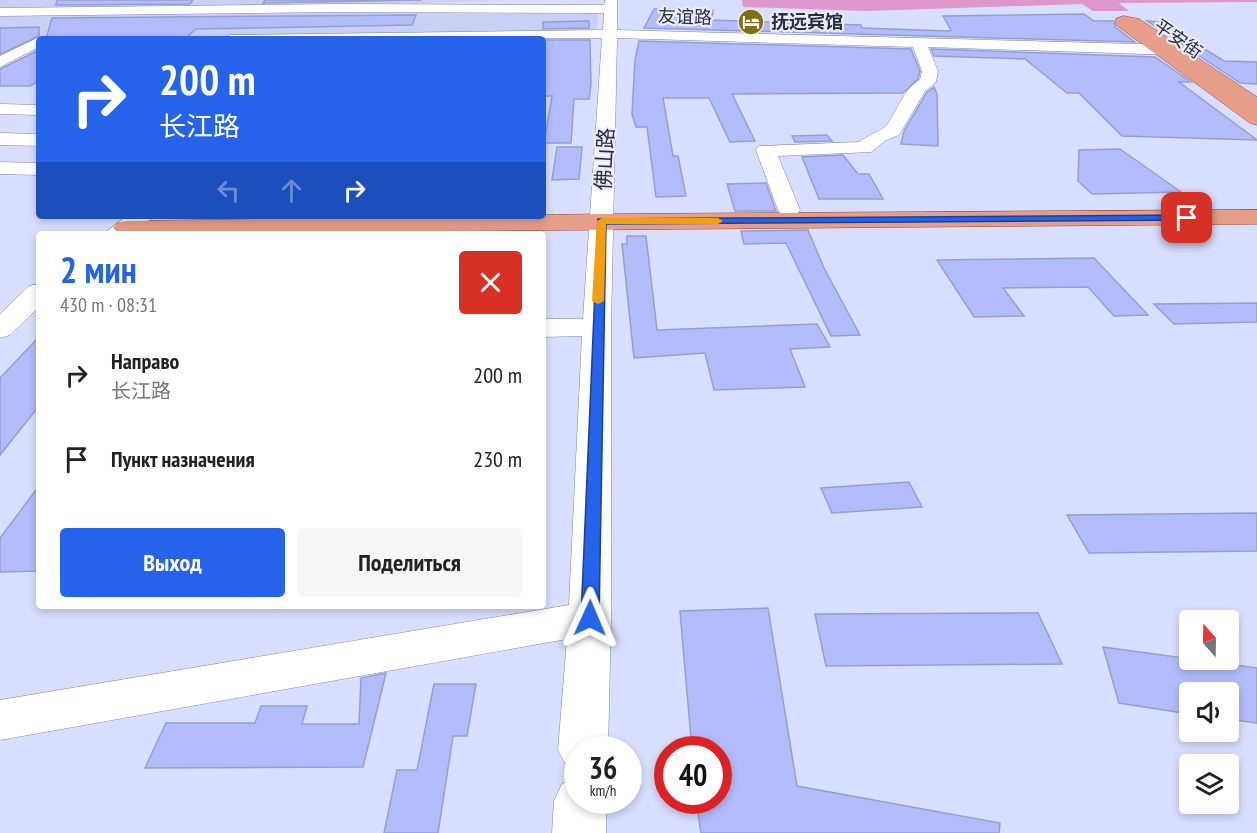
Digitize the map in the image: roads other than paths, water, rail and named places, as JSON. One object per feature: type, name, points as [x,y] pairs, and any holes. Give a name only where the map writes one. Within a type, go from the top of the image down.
[{"type":"main road","name":"平安街","points":[[1257,105],[1134,22],[1124,20],[1121,22],[1157,50],[1257,119]]},
{"type":"main road","points":[[546,217],[789,210],[1257,206]]},
{"type":"main road","points":[[546,212],[602,216],[1257,217]]},
{"type":"main road","points":[[131,224],[207,219]]},
{"type":"main road","points":[[131,224],[425,219]]},
{"type":"street","points":[[0,12],[338,8],[611,14]]},
{"type":"street","name":"友谊路","points":[[423,36],[611,14],[919,44],[1175,50]]},
{"type":"street","name":"佛山路","points":[[584,736],[590,618],[597,327],[611,14]]},
{"type":"street","points":[[0,43],[36,42]]},
{"type":"street","points":[[0,62],[36,43]]},
{"type":"street","points":[[789,210],[766,150],[868,156],[879,136],[892,131],[918,88],[928,82],[930,71],[919,44]]},
{"type":"street","points":[[0,109],[36,110]]},
{"type":"street","points":[[0,139],[36,140]]},
{"type":"street","points":[[0,168],[36,169]]},
{"type":"street","points":[[0,329],[36,295]]},
{"type":"street","points":[[546,328],[597,327]]},
{"type":"street","points":[[0,720],[590,618]]},
{"type":"street","points":[[579,833],[580,814]]},
{"type":"place","name":"抚远宾馆","points":[[751,22]]}]
